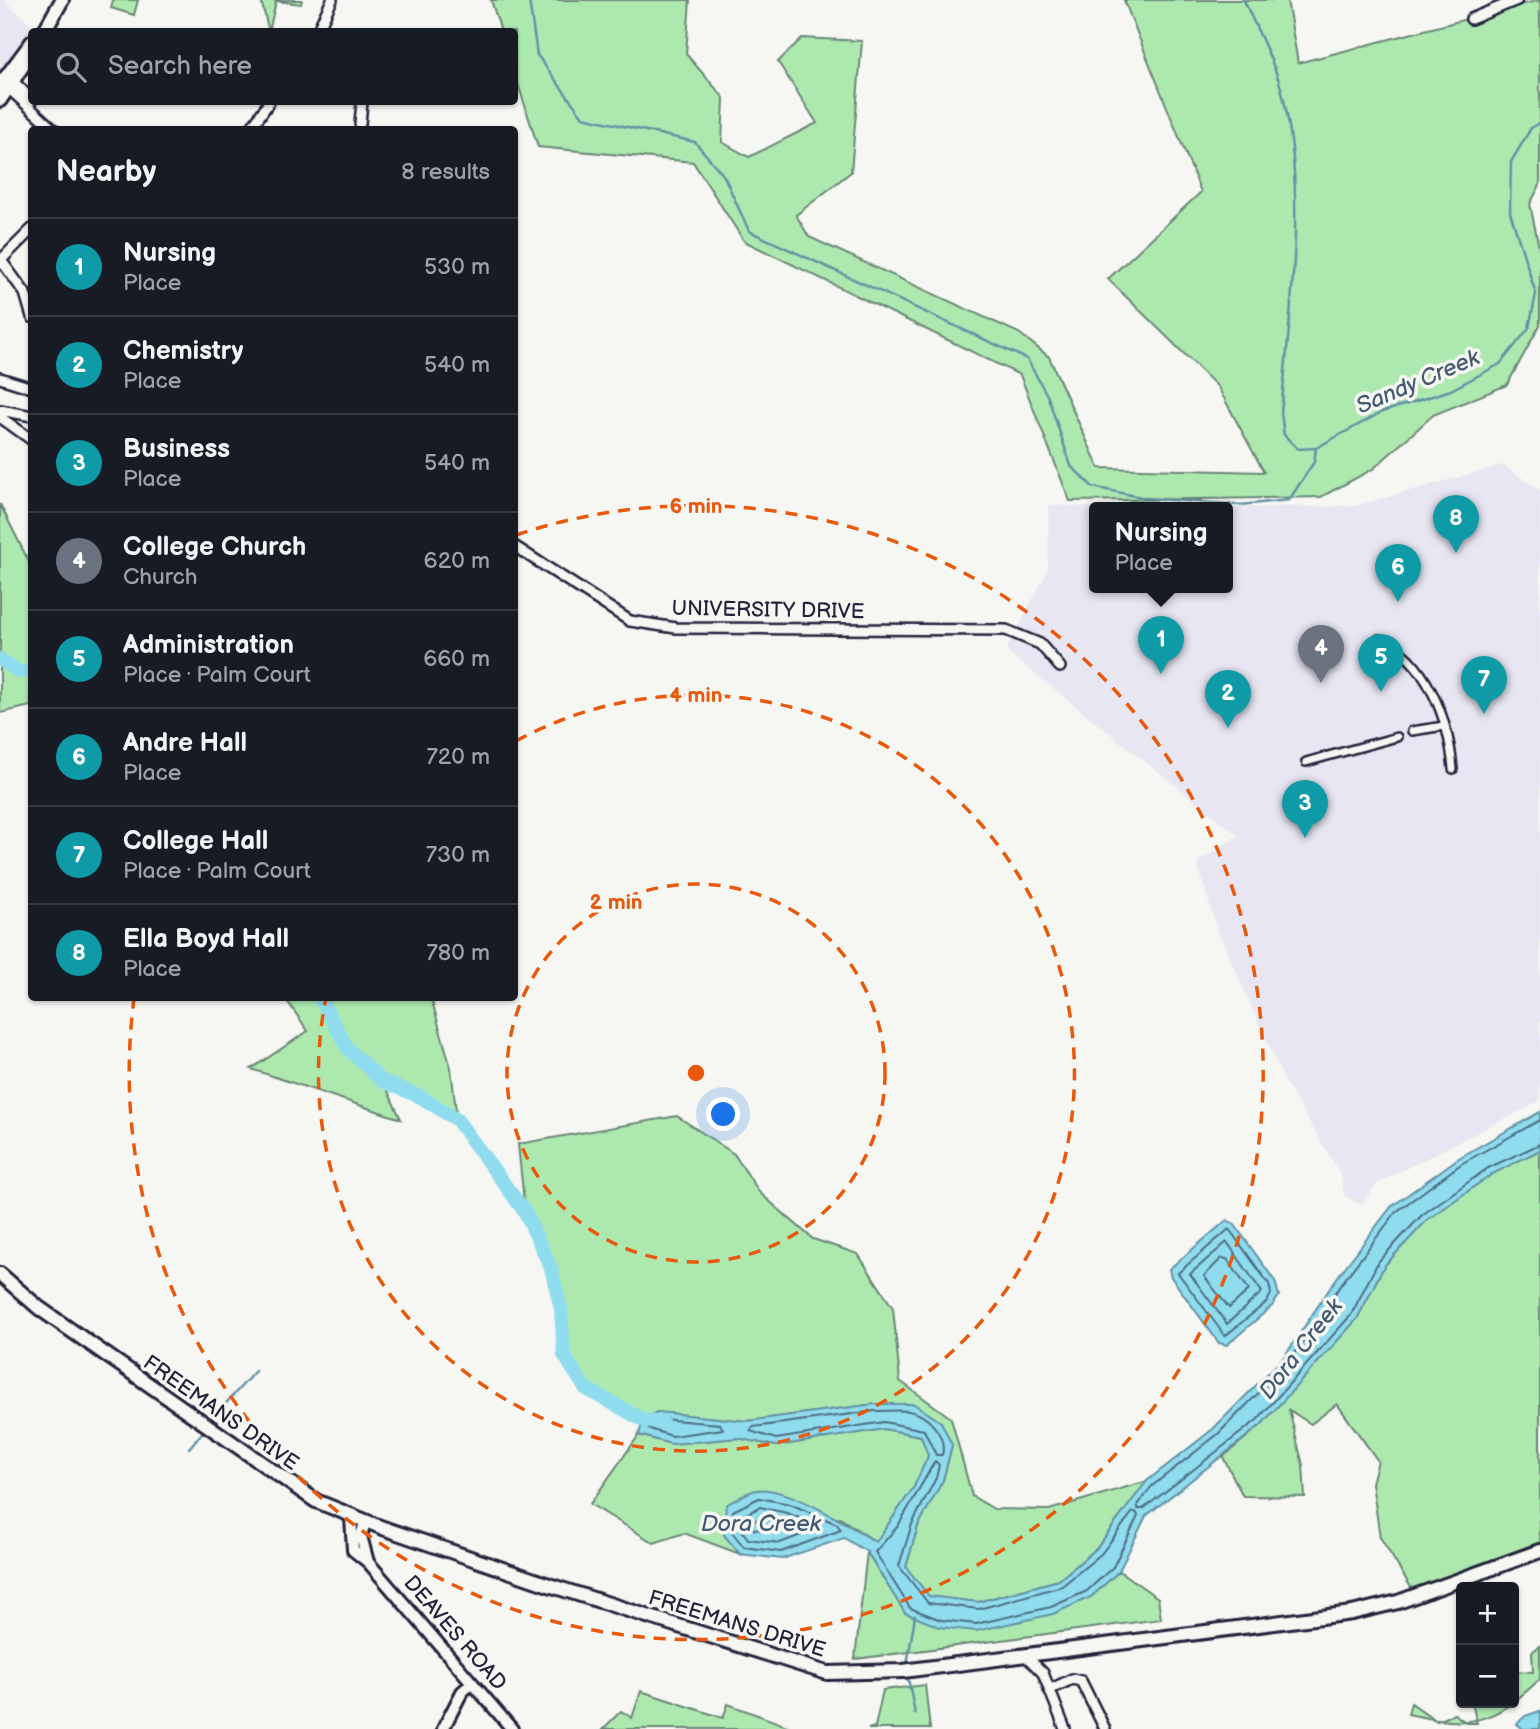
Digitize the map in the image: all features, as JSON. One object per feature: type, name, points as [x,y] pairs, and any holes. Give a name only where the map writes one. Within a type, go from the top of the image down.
[{"type":"main road","points":[[45,28],[59,5]]},
{"type":"main road","points":[[0,100],[7,82],[28,48]]},
{"type":"main road","points":[[7,82],[28,57]]},
{"type":"main road","name":"FREEMANS DRIVE","points":[[0,1275],[39,1308],[277,1477],[316,1501],[351,1517],[562,1589],[827,1673],[903,1671],[1352,1613],[1406,1599],[1540,1551]]},
{"type":"street","points":[[319,28],[332,0]]},
{"type":"street","points":[[1471,19],[1517,0]]},
{"type":"street","points":[[7,82],[28,98]]},
{"type":"street","points":[[7,82],[28,103]]},
{"type":"street","points":[[30,105],[51,126]]},
{"type":"street","points":[[35,105],[52,126]]},
{"type":"street","points":[[253,126],[268,105]]},
{"type":"street","points":[[360,124],[362,105]]},
{"type":"street","points":[[28,233],[1,259],[28,290]]},
{"type":"street","points":[[0,377],[28,387]]},
{"type":"street","points":[[0,410],[28,415]]},
{"type":"street","points":[[0,417],[28,437]]},
{"type":"street","name":"UNIVERSITY DRIVE","points":[[518,550],[621,615],[653,625],[1006,630],[1040,644],[1060,667]]},
{"type":"street","points":[[1379,639],[1396,646],[1419,669],[1451,741],[1452,769]]},
{"type":"street","points":[[1412,731],[1444,726]]},
{"type":"street","points":[[1306,762],[1396,737]]},
{"type":"street","name":"DEAVES ROAD","points":[[351,1517],[353,1550],[368,1562],[512,1729]]},
{"type":"street","points":[[365,1522],[361,1536],[368,1562]]},
{"type":"street","points":[[1042,1673],[1044,1664],[1058,1651]]},
{"type":"street","points":[[1025,1656],[1042,1673],[1065,1729]]},
{"type":"street","points":[[1049,1690],[1072,1679],[1081,1681],[1105,1729]]},
{"type":"street","points":[[443,1729],[462,1692],[471,1684]]},
{"type":"shaded area","points":[[0,0],[4,0],[33,26],[28,28],[28,33],[0,74]]},
{"type":"shaded area","points":[[1503,465],[1540,490],[1540,1101],[1379,1182],[1360,1205],[1344,1195],[1340,1173],[1285,1082],[1217,929],[1197,862],[1239,836],[1006,651],[1048,570],[1049,505],[1089,507],[1089,593],[1233,593],[1233,507],[1355,506]]},
{"type":"green space","points":[[113,0],[138,0],[134,15],[111,8]]},
{"type":"green space","points":[[261,0],[302,0],[301,4],[276,1],[268,28]]},
{"type":"green space","points":[[491,0],[690,0],[686,54],[724,98],[722,142],[749,157],[817,123],[778,62],[802,38],[862,41],[851,172],[796,215],[809,237],[1019,333],[1049,357],[1099,468],[1264,472],[1218,387],[1108,279],[1201,192],[1124,0],[1287,0],[1298,63],[1540,0],[1540,185],[1530,204],[1540,252],[1540,325],[1507,385],[1433,415],[1373,469],[1321,497],[1070,501],[1020,375],[744,241],[693,162],[538,147],[518,84],[518,28],[500,28]]},
{"type":"green space","points":[[0,504],[28,560],[28,707],[0,713]]},
{"type":"green space","points":[[287,1001],[432,1001],[451,1068],[457,1120],[421,1097],[383,1081],[401,1119],[251,1069],[308,1031]]},
{"type":"green space","points":[[677,1116],[734,1154],[760,1193],[813,1239],[858,1254],[893,1308],[900,1381],[951,1418],[972,1496],[994,1509],[1049,1510],[1147,1481],[1096,1549],[1059,1580],[978,1602],[929,1597],[906,1567],[918,1526],[943,1480],[952,1445],[941,1422],[875,1404],[747,1421],[657,1412],[643,1420],[585,1388],[564,1355],[561,1309],[551,1268],[525,1212],[518,1144]]},
{"type":"green space","points":[[1540,1150],[1540,1542],[1412,1589],[1380,1537],[1372,1483],[1378,1461],[1337,1404],[1311,1424],[1289,1410],[1303,1465],[1305,1497],[1243,1496],[1223,1457],[1261,1425],[1357,1319],[1384,1266],[1427,1220],[1492,1174]]},
{"type":"green space","points":[[884,1429],[921,1436],[929,1455],[914,1487],[876,1542],[840,1518],[724,1534],[740,1554],[684,1533],[654,1543],[590,1504],[639,1435],[671,1444],[738,1438],[776,1446]]},
{"type":"green space","points":[[867,1552],[905,1613],[1091,1597],[1119,1571],[1158,1598],[1161,1619],[855,1659]]},
{"type":"green space","points":[[1540,1646],[1540,1679],[1519,1698],[1519,1671],[1533,1672],[1532,1652]]},
{"type":"green space","points":[[925,1685],[930,1729],[868,1729],[875,1727],[883,1690]]},
{"type":"green space","points":[[641,1691],[723,1718],[728,1704],[795,1729],[603,1729],[621,1711],[632,1718]]},
{"type":"green space","points":[[1411,1703],[1434,1719],[1408,1714]]},
{"type":"green space","points":[[1473,1708],[1504,1708],[1495,1713],[1476,1719]]},
{"type":"green space","points":[[1454,1714],[1464,1721],[1450,1721],[1440,1720]]},
{"type":"green space","points":[[1476,1719],[1477,1723],[1467,1723],[1464,1721]]},
{"type":"water","name":"Dora Creek","points":[[1540,1112],[1540,1150],[1492,1174],[1427,1220],[1384,1266],[1357,1319],[1261,1425],[1146,1516],[1119,1571],[1091,1597],[1053,1614],[976,1631],[939,1627],[905,1613],[867,1552],[844,1538],[782,1559],[740,1554],[724,1535],[726,1505],[752,1491],[769,1490],[818,1508],[876,1542],[914,1487],[928,1456],[921,1436],[884,1429],[776,1446],[738,1438],[671,1444],[639,1435],[643,1420],[657,1412],[747,1421],[875,1404],[914,1404],[941,1422],[952,1445],[943,1480],[918,1526],[906,1567],[929,1596],[978,1602],[1059,1580],[1096,1549],[1147,1481],[1213,1429],[1284,1357],[1336,1279],[1391,1207],[1457,1159]]},
{"type":"water","points":[[1227,1220],[1234,1224],[1275,1281],[1279,1296],[1272,1306],[1227,1345],[1219,1343],[1171,1277],[1169,1269]]},
{"type":"water","points":[[1540,1711],[1540,1729],[1523,1729],[1517,1724],[1525,1716]]},
{"type":"waterway","points":[[529,0],[537,55],[583,117],[695,142],[724,176],[749,231],[1027,359],[1048,397],[1071,466],[1093,487],[1145,498],[1199,502]]},
{"type":"waterway","name":"Sandy Creek","points":[[1244,0],[1278,77],[1289,126],[1294,166],[1292,292],[1281,413],[1284,435],[1298,449],[1316,448],[1382,412],[1451,390],[1500,364],[1529,328],[1536,294],[1510,212],[1511,162],[1531,128],[1540,122]]},
{"type":"waterway","points":[[1233,504],[1289,500],[1314,462],[1316,448]]},
{"type":"waterway","name":"Dora Creek","points":[[0,659],[19,672],[28,671]]},
{"type":"waterway","name":"Dora Creek","points":[[322,1001],[348,1049],[382,1081],[421,1097],[457,1120],[525,1212],[551,1268],[561,1309],[564,1355],[585,1388],[643,1420],[662,1422]]},
{"type":"waterway","points":[[210,1421],[255,1371]]},
{"type":"waterway","points":[[189,1448],[203,1432]]},
{"type":"waterway","points":[[907,1665],[915,1616]]},
{"type":"waterway","points":[[908,1678],[915,1714]]},
{"type":"place","name":"Ella Boyd Hall","points":[[1456,553]]},
{"type":"place","name":"Andre Hall","points":[[1398,602]]},
{"type":"place","name":"Nursing","points":[[1161,674]]},
{"type":"place","name":"College Church","points":[[1321,683]]},
{"type":"place","name":"Administration","points":[[1381,692]]},
{"type":"place","name":"College Hall","points":[[1484,714]]},
{"type":"place","name":"Chemistry","points":[[1228,728]]},
{"type":"place","name":"Business","points":[[1305,838]]}]
